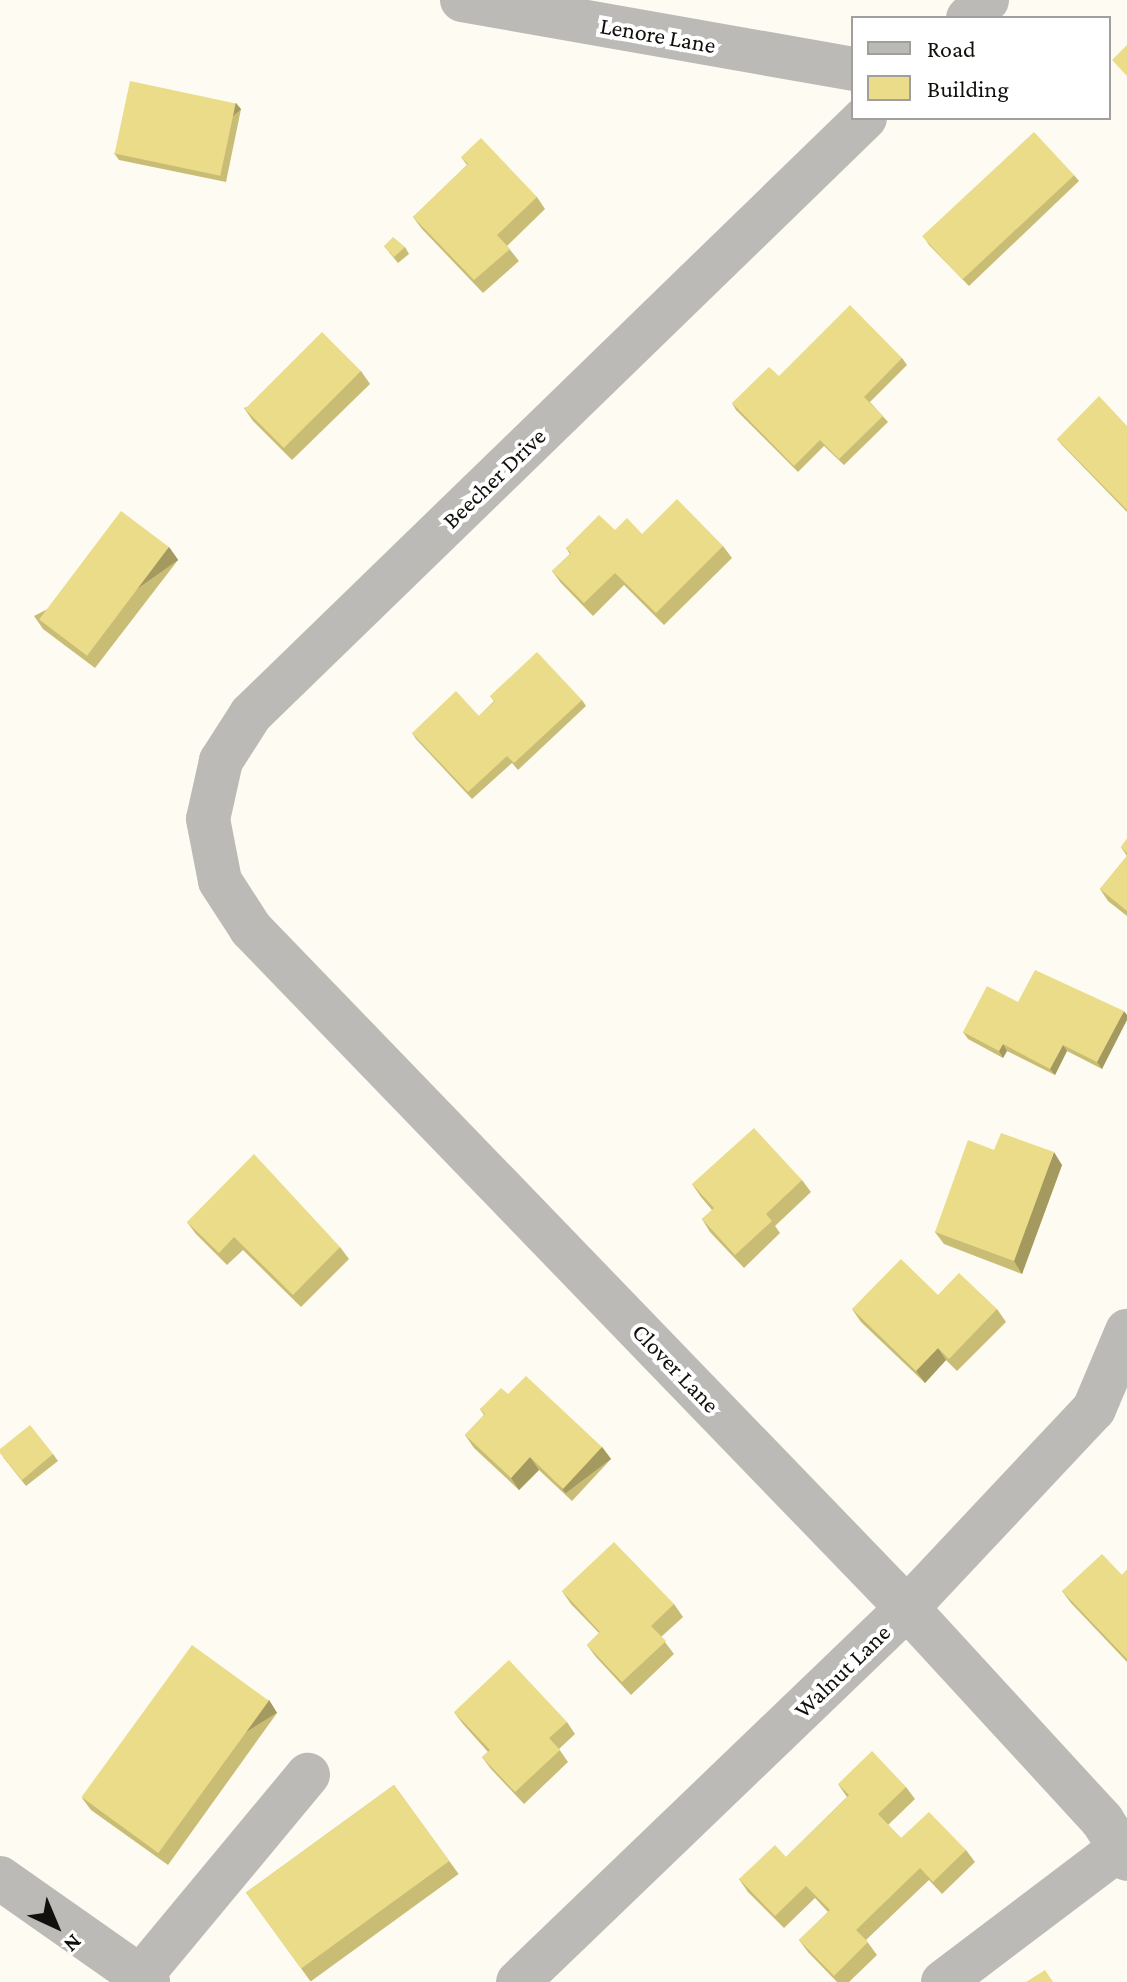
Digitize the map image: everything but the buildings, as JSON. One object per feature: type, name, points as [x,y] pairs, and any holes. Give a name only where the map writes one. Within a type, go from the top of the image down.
[{"type":"street","name":"Lenore Lane","points":[[462,0],[851,69]]},
{"type":"street","points":[[970,16],[987,0]]},
{"type":"street","name":"Beecher Drive","points":[[220,881],[208,819],[221,761],[251,714],[863,120]]},
{"type":"street","name":"Clover Lane","points":[[220,881],[251,929],[907,1608],[1102,1820],[1123,1854]]},
{"type":"street","name":"Walnut Lane","points":[[518,1982],[907,1608],[1094,1409],[1127,1331]]},
{"type":"street","points":[[0,1878],[144,1979],[308,1775]]},
{"type":"street","points":[[943,1982],[1123,1854]]}]
